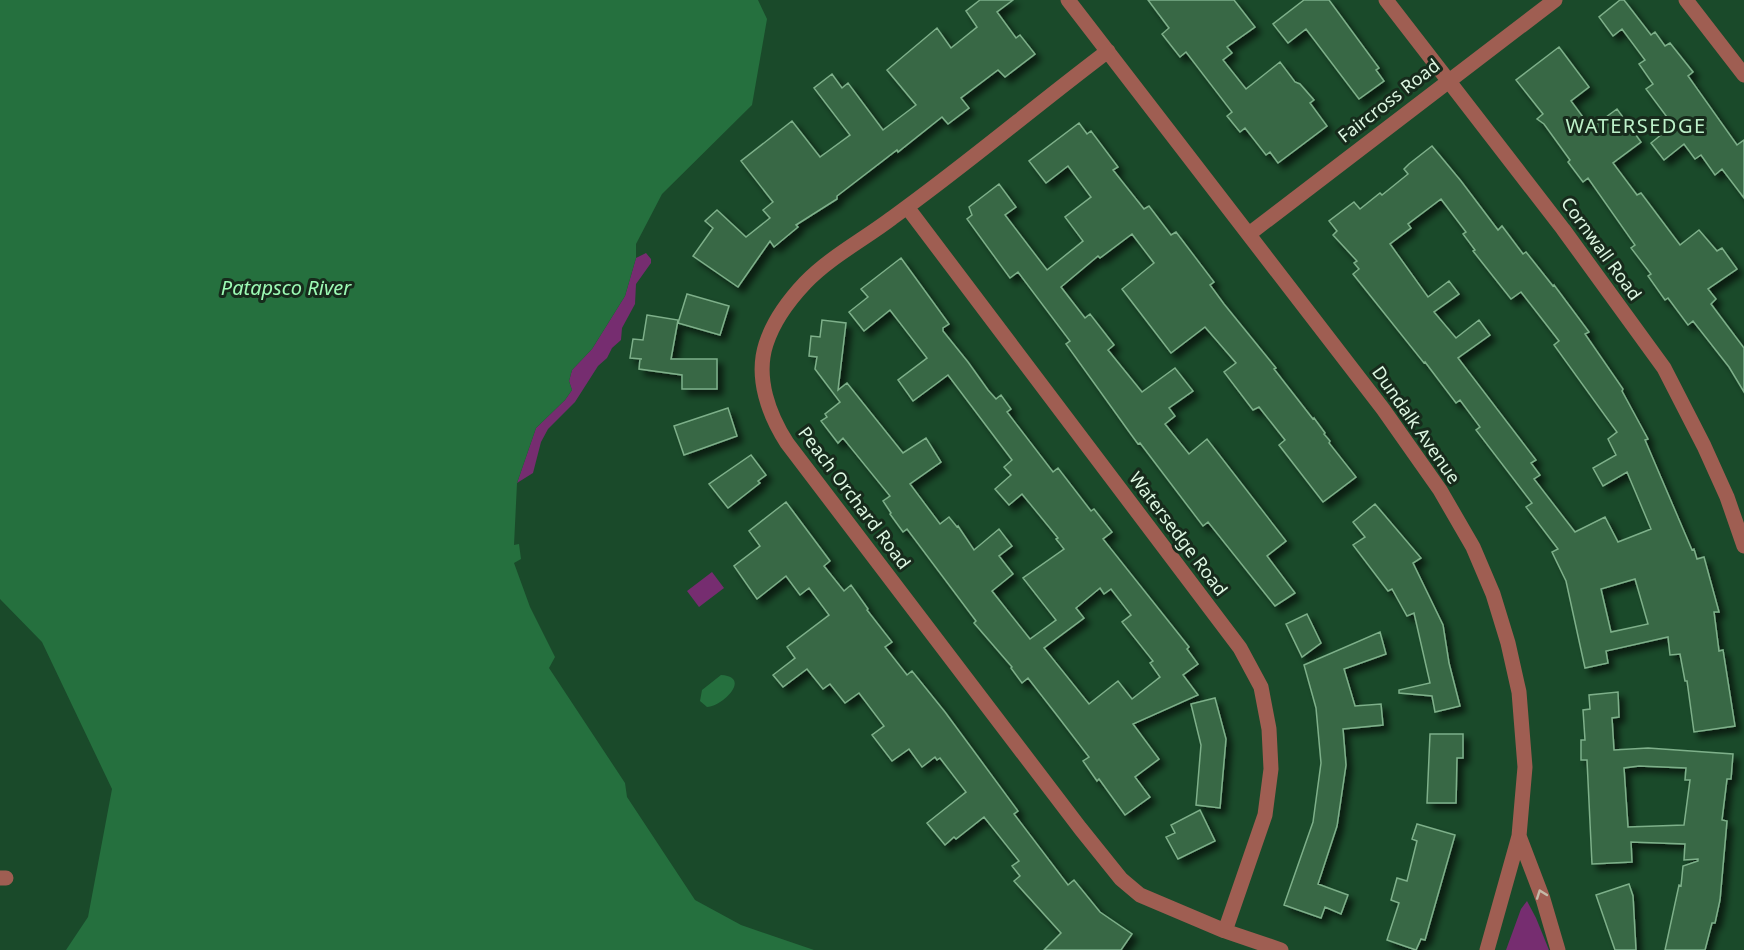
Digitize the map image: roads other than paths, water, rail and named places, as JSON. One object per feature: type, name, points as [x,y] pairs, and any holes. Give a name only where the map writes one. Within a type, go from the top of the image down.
[{"type":"street","name":"Dundalk Avenue","points":[[1068,0],[1383,409],[1440,490],[1473,547],[1493,594],[1508,643],[1519,692],[1525,767],[1519,836],[1487,950]]},
{"type":"street","name":"Cornwall Road","points":[[1386,0],[1563,228],[1664,368],[1727,497],[1744,546]]},
{"type":"street","name":"Faircross Road","points":[[1249,234],[1555,0]]},
{"type":"street","points":[[1686,0],[1744,75]]},
{"type":"street","name":"Peach Orchard Road","points":[[1108,51],[805,283],[778,317],[766,344],[763,359],[765,389],[776,423],[787,443],[1120,879],[1140,895],[1225,931],[1281,950]]},
{"type":"street","name":"Watersedge Road","points":[[907,207],[1240,648],[1261,687],[1270,741],[1271,769],[1265,814],[1225,931]]},
{"type":"street","points":[[1519,836],[1543,899],[1558,950]]},
{"type":"water","name":"Patapsco River","points":[[0,0],[758,0],[767,19],[752,105],[662,194],[636,244],[636,258],[625,296],[592,349],[572,370],[569,381],[572,390],[536,428],[517,483],[514,545],[519,544],[521,559],[514,563],[530,607],[555,657],[549,668],[625,783],[627,797],[695,900],[741,925],[814,950],[66,950],[88,917],[112,789],[42,642],[0,599]]},
{"type":"water","points":[[721,675],[730,677],[734,681],[732,691],[720,702],[707,707],[700,701],[702,690]]},
{"type":"district","name":"WATERSEDGE","points":[[1636,126]]}]
